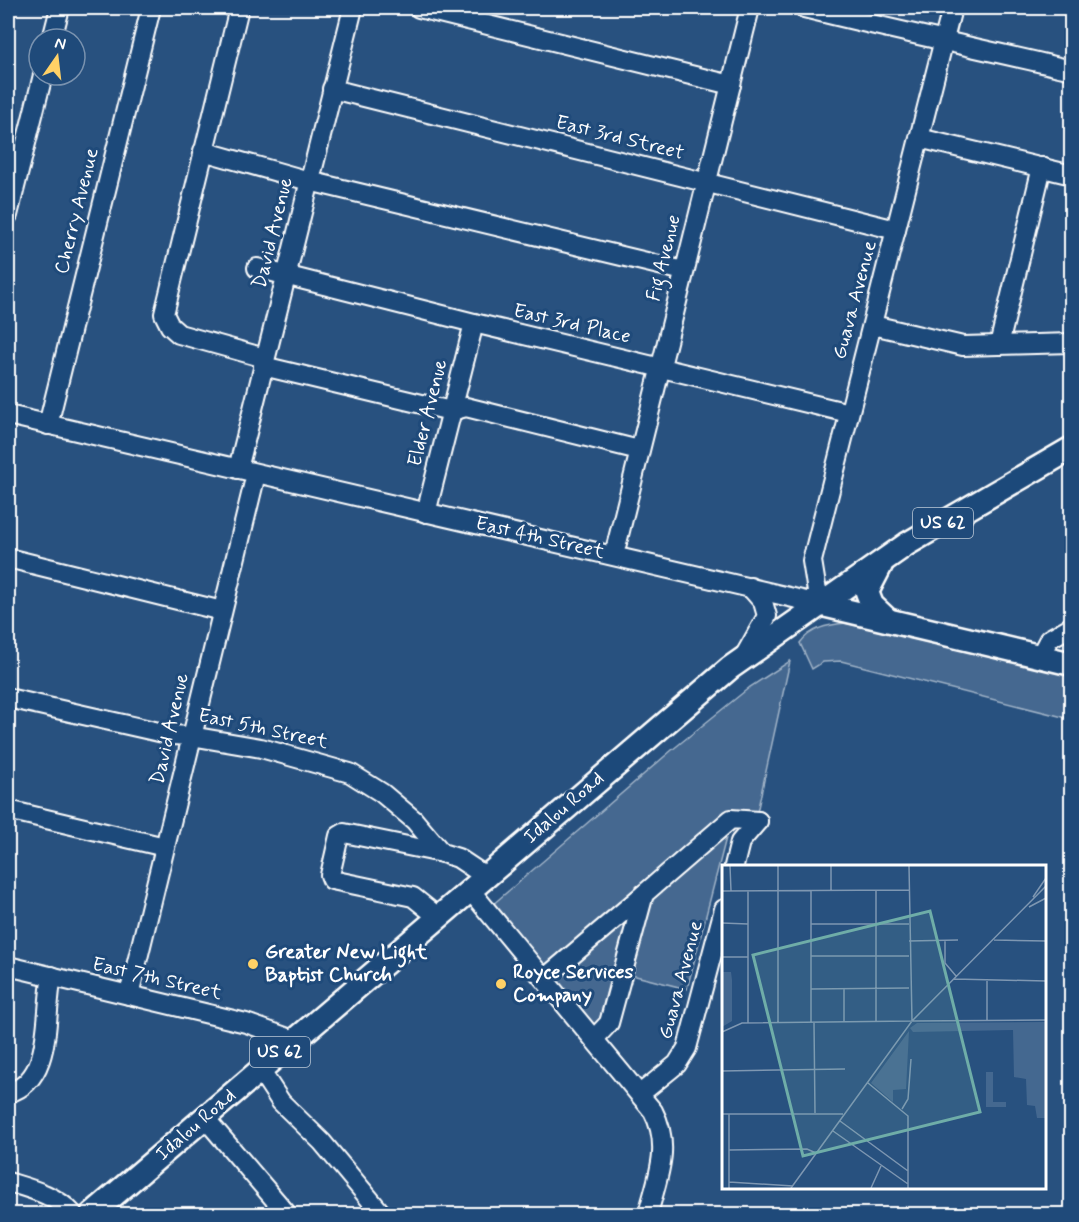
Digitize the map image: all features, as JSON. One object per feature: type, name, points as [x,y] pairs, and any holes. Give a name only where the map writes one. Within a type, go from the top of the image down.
[{"type":"main road","name":"Idalou Road","points":[[92,1215],[652,733],[741,660],[884,560],[1071,448]]},
{"type":"main road","points":[[884,560],[867,592],[872,605],[888,620]]},
{"type":"main road","name":"East 4th Street","points":[[819,604],[1071,664]]},
{"type":"street","points":[[55,27],[60,8]]},
{"type":"street","name":"Cherry Avenue","points":[[48,425],[151,8]]},
{"type":"street","points":[[239,8],[164,314],[170,326],[179,334],[264,362],[451,411],[465,408],[639,450]]},
{"type":"street","name":"David Avenue","points":[[238,469],[353,8]]},
{"type":"street","points":[[420,8],[731,85]]},
{"type":"street","name":"Fig Avenue","points":[[614,555],[750,8]]},
{"type":"street","points":[[804,8],[943,43],[972,46],[1071,70]]},
{"type":"street","name":"Guava Avenue","points":[[819,604],[812,561],[952,8]]},
{"type":"street","points":[[8,215],[40,87]]},
{"type":"street","name":"East 3rd Street","points":[[332,89],[896,230]]},
{"type":"street","points":[[919,138],[1071,175]]},
{"type":"street","points":[[203,150],[309,181],[684,271]]},
{"type":"street","points":[[999,345],[1042,167]]},
{"type":"street","name":"East 3rd Place","points":[[257,268],[849,413]]},
{"type":"street","name":"Elder Avenue","points":[[426,513],[474,323]]},
{"type":"street","points":[[873,325],[963,346],[1071,343]]},
{"type":"street","name":"East 4th Street","points":[[8,415],[819,604]]},
{"type":"street","name":"David Avenue","points":[[129,995],[256,474]]},
{"type":"street","points":[[8,558],[222,611]]},
{"type":"street","points":[[741,660],[767,616],[763,602],[750,587]]},
{"type":"street","points":[[1040,656],[1049,639],[1071,626]]},
{"type":"street","name":"East 5th Street","points":[[8,698],[171,735],[191,736],[261,748],[334,766],[366,781],[414,820],[442,853]]},
{"type":"street","points":[[8,810],[165,847]]},
{"type":"street","points":[[544,979],[731,819],[758,821],[740,842],[734,865]]},
{"type":"street","points":[[438,917],[413,897],[332,880],[330,875],[339,836],[344,833],[458,858],[544,979],[640,1094],[661,1126],[664,1143],[648,1215]]},
{"type":"street","points":[[594,1039],[609,1023],[644,894]]},
{"type":"street","name":"Guava Avenue","points":[[640,1094],[677,1064],[687,1048],[722,913]]},
{"type":"street","name":"East 7th Street","points":[[8,966],[246,1023],[294,1040]]},
{"type":"street","points":[[8,1093],[21,1089],[33,1075],[41,1059],[52,976]]},
{"type":"street","points":[[260,1070],[281,1102],[322,1142],[382,1215]]},
{"type":"street","points":[[205,1118],[286,1215]]},
{"type":"street","points":[[8,1182],[36,1190],[61,1202],[72,1215]]},
{"type":"shaded area","points":[[845,623],[1071,676],[1071,719],[841,661],[823,662],[812,669],[800,643],[820,628]]},
{"type":"shaded area","points":[[790,661],[756,817],[728,830],[687,989],[612,970],[594,1042],[491,906],[672,750],[750,687]]},
{"type":"place","name":"Greater New Light Baptist Church","points":[[253,964]]},
{"type":"place","name":"Royce Services Company","points":[[501,984]]}]
